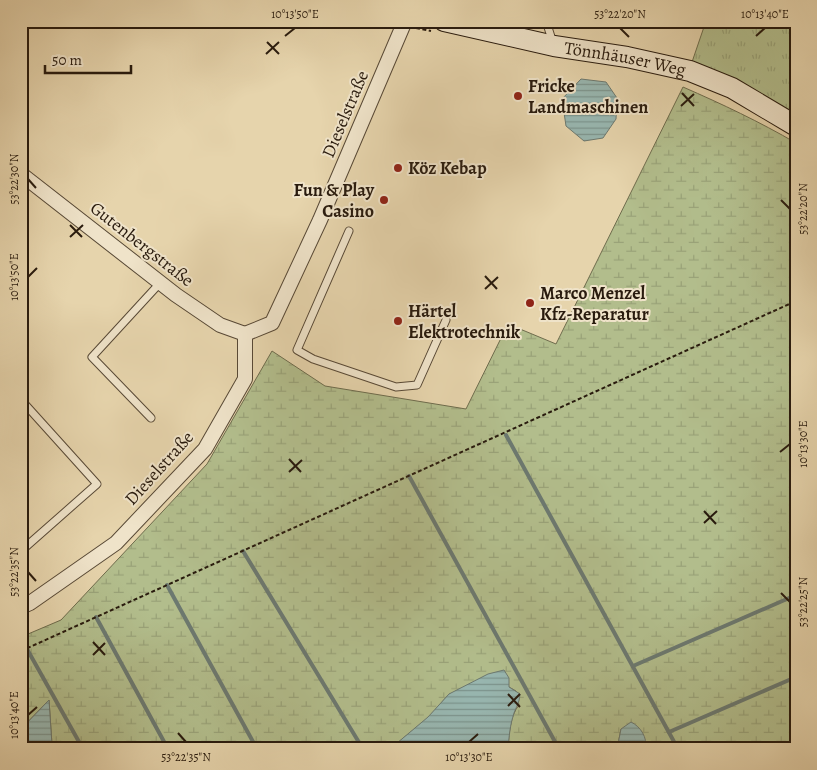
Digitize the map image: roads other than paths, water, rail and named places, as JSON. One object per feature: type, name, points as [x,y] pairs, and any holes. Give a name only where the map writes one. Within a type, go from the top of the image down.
[{"type":"main road","name":"Tönnhäuser Weg","points":[[444,21],[554,46],[627,56],[690,70],[732,88],[796,126]]},
{"type":"street","name":"Dieselstraße","points":[[23,602],[116,543],[205,449],[245,380],[245,334],[272,322],[320,220],[405,21]]},
{"type":"street","name":"Gutenbergstraße","points":[[21,174],[160,283],[220,326],[245,334]]},
{"type":"lane","points":[[546,21],[554,46]]},
{"type":"lane","points":[[349,231],[298,350],[313,359],[396,387],[417,385],[446,320]]},
{"type":"lane","points":[[151,418],[92,357],[160,283]]},
{"type":"lane","points":[[21,403],[23,402],[97,484],[21,551]]},
{"type":"water","points":[[581,79],[606,82],[617,98],[616,119],[603,138],[584,141],[566,126],[562,99]]},
{"type":"water","points":[[504,670],[509,678],[509,687],[520,694],[512,722],[508,749],[390,749],[428,717],[449,694],[488,674]]},
{"type":"water","points":[[49,700],[52,745],[21,740],[21,729]]},
{"type":"water","points":[[631,722],[643,733],[646,749],[617,749],[621,729]]},
{"type":"waterway","points":[[506,435],[678,749]]},
{"type":"waterway","points":[[409,476],[559,749]]},
{"type":"waterway","points":[[243,551],[363,749]]},
{"type":"waterway","points":[[167,585],[257,749]]},
{"type":"waterway","points":[[633,666],[796,595]]},
{"type":"waterway","points":[[96,617],[168,749]]},
{"type":"waterway","points":[[27,649],[83,749]]},
{"type":"waterway","points":[[669,732],[796,677]]},
{"type":"waterway","points":[[350,749],[360,743]]},
{"type":"place","name":"Fricke Landmaschinen","points":[[518,96]]},
{"type":"place","name":"Köz Kebap","points":[[398,168]]},
{"type":"place","name":"Fun & Play Casino","points":[[384,200]]},
{"type":"place","name":"Marco Menzel Kfz-Reparatur","points":[[530,303]]},
{"type":"place","name":"Härtel Elektrotechnik","points":[[398,321]]}]
